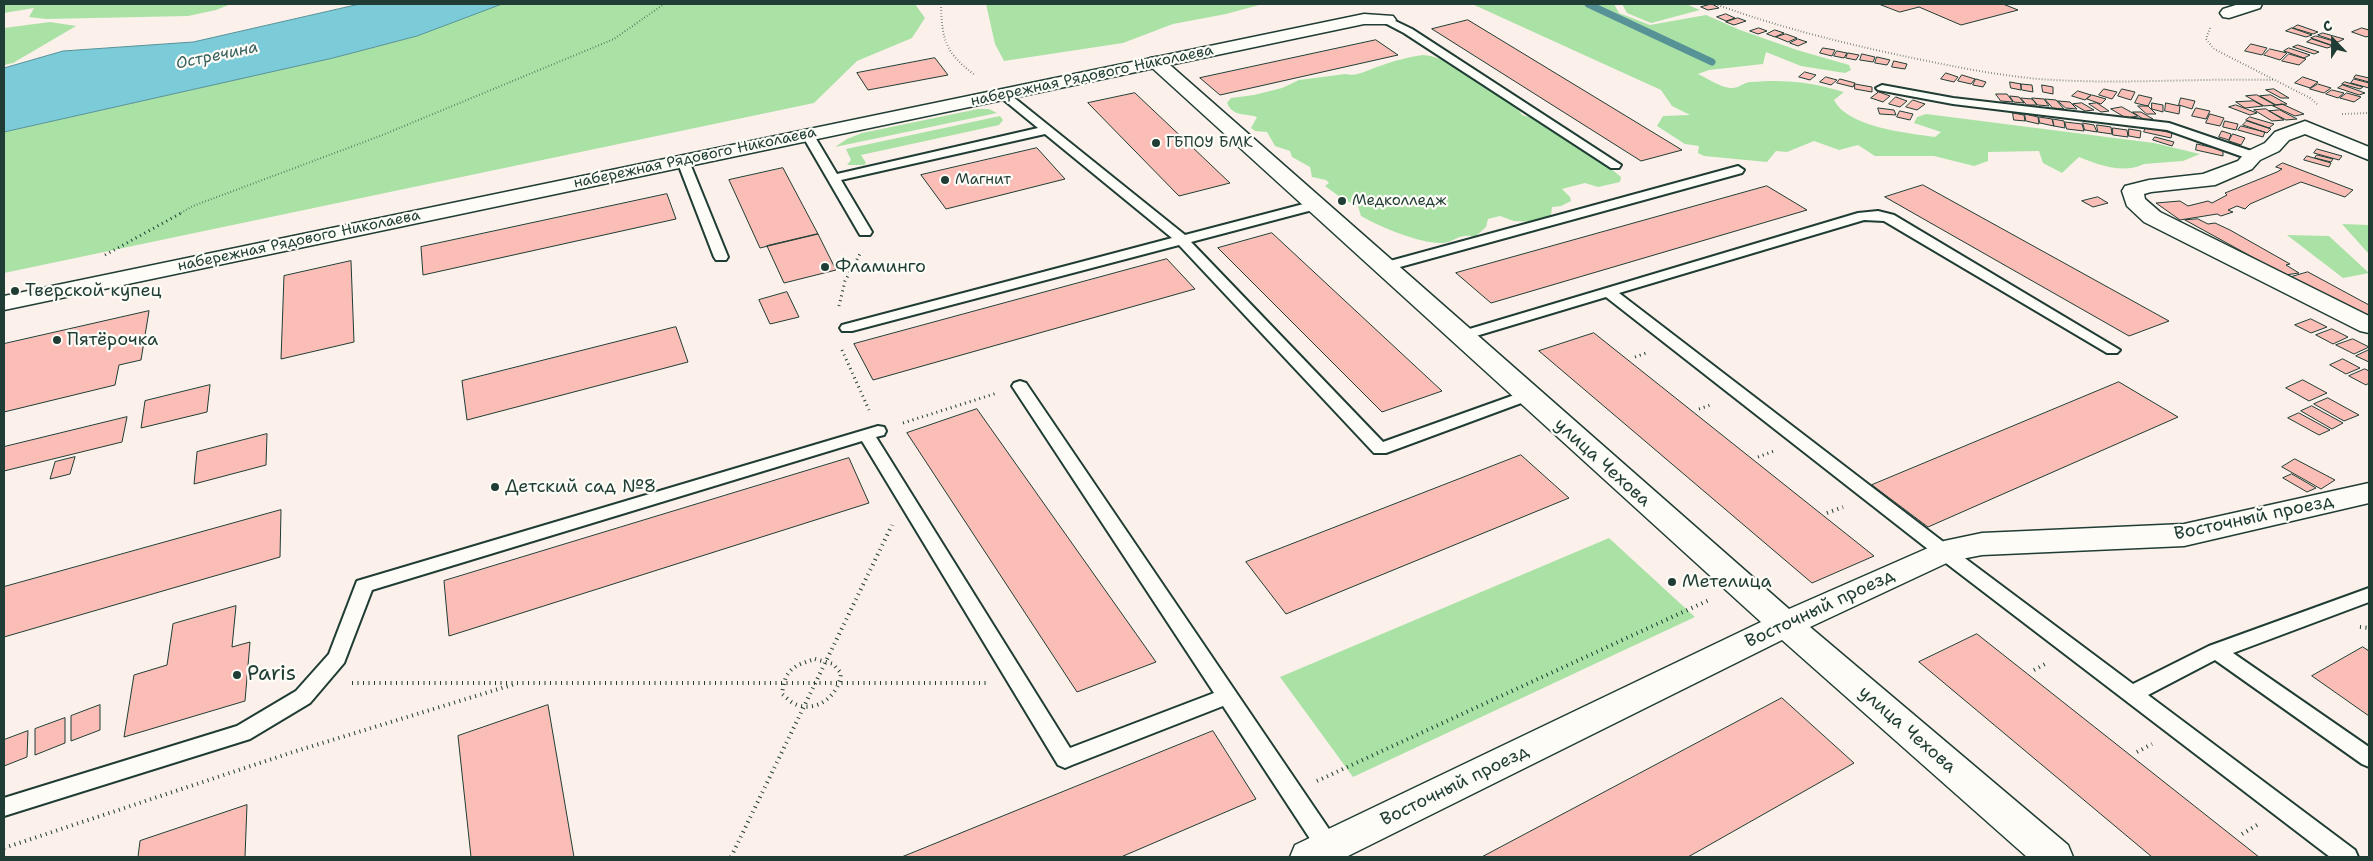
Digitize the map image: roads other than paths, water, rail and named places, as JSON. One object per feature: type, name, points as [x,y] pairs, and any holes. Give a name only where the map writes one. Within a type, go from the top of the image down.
[{"type":"street","points":[[2229,12],[2254,4]]},
{"type":"street","name":"набережная Рядового Николаева","points":[[4,303],[1364,19],[1387,20]]},
{"type":"street","name":"улица Чехова","points":[[1156,62],[1526,396],[1784,625],[2054,857]]},
{"type":"street","points":[[2369,154],[2304,127],[2282,136],[2272,147],[2253,156],[2245,165],[2207,180],[2149,186],[2133,191],[2135,201],[2152,217],[2369,326]]},
{"type":"street","name":"Восточный проезд","points":[[1323,854],[1784,625],[1944,552],[1982,544],[2184,535],[2369,493]]},
{"type":"lane","points":[[1387,20],[1408,31],[1615,166]]},
{"type":"lane","points":[[1882,88],[1953,101],[2121,120],[2169,128],[2253,156]]},
{"type":"lane","points":[[1003,94],[1181,238],[1380,449],[1526,396]]},
{"type":"lane","points":[[835,178],[1047,130]]},
{"type":"lane","points":[[808,135],[865,232]]},
{"type":"lane","points":[[683,161],[721,257]]},
{"type":"lane","points":[[1384,267],[1738,170]]},
{"type":"lane","points":[[847,328],[1315,204]]},
{"type":"lane","points":[[1461,336],[1863,216],[1878,216],[1889,218],[2112,350]]},
{"type":"lane","points":[[1608,292],[1944,552],[2347,857]]},
{"type":"lane","points":[[1020,386],[1292,793],[1323,854]]},
{"type":"lane","points":[[4,807],[242,733],[303,697],[337,658],[364,586],[872,432],[905,498],[1065,759],[1227,696]]},
{"type":"lane","points":[[2131,694],[2216,651],[2369,595]]},
{"type":"lane","points":[[2216,651],[2369,758]]},
{"type":"water","name":"Остречина","points":[[360,4],[502,4],[417,36],[333,58],[4,132],[4,68],[63,51],[193,42]]},
{"type":"waterway","points":[[1588,4],[1712,62]]},
{"type":"place","name":"ГБПОУ БМК","points":[[1156,143]]},
{"type":"place","name":"Магнит","points":[[945,180]]},
{"type":"place","name":"Медколледж","points":[[1342,201]]},
{"type":"place","name":"Фламинго","points":[[825,267]]},
{"type":"place","name":"Тверской купец","points":[[15,291]]},
{"type":"place","name":"Пятёрочка","points":[[57,340]]},
{"type":"place","name":"Детский сад №8","points":[[495,487]]},
{"type":"place","name":"Метелица","points":[[1672,582]]},
{"type":"place","name":"Paris","points":[[237,675]]}]
